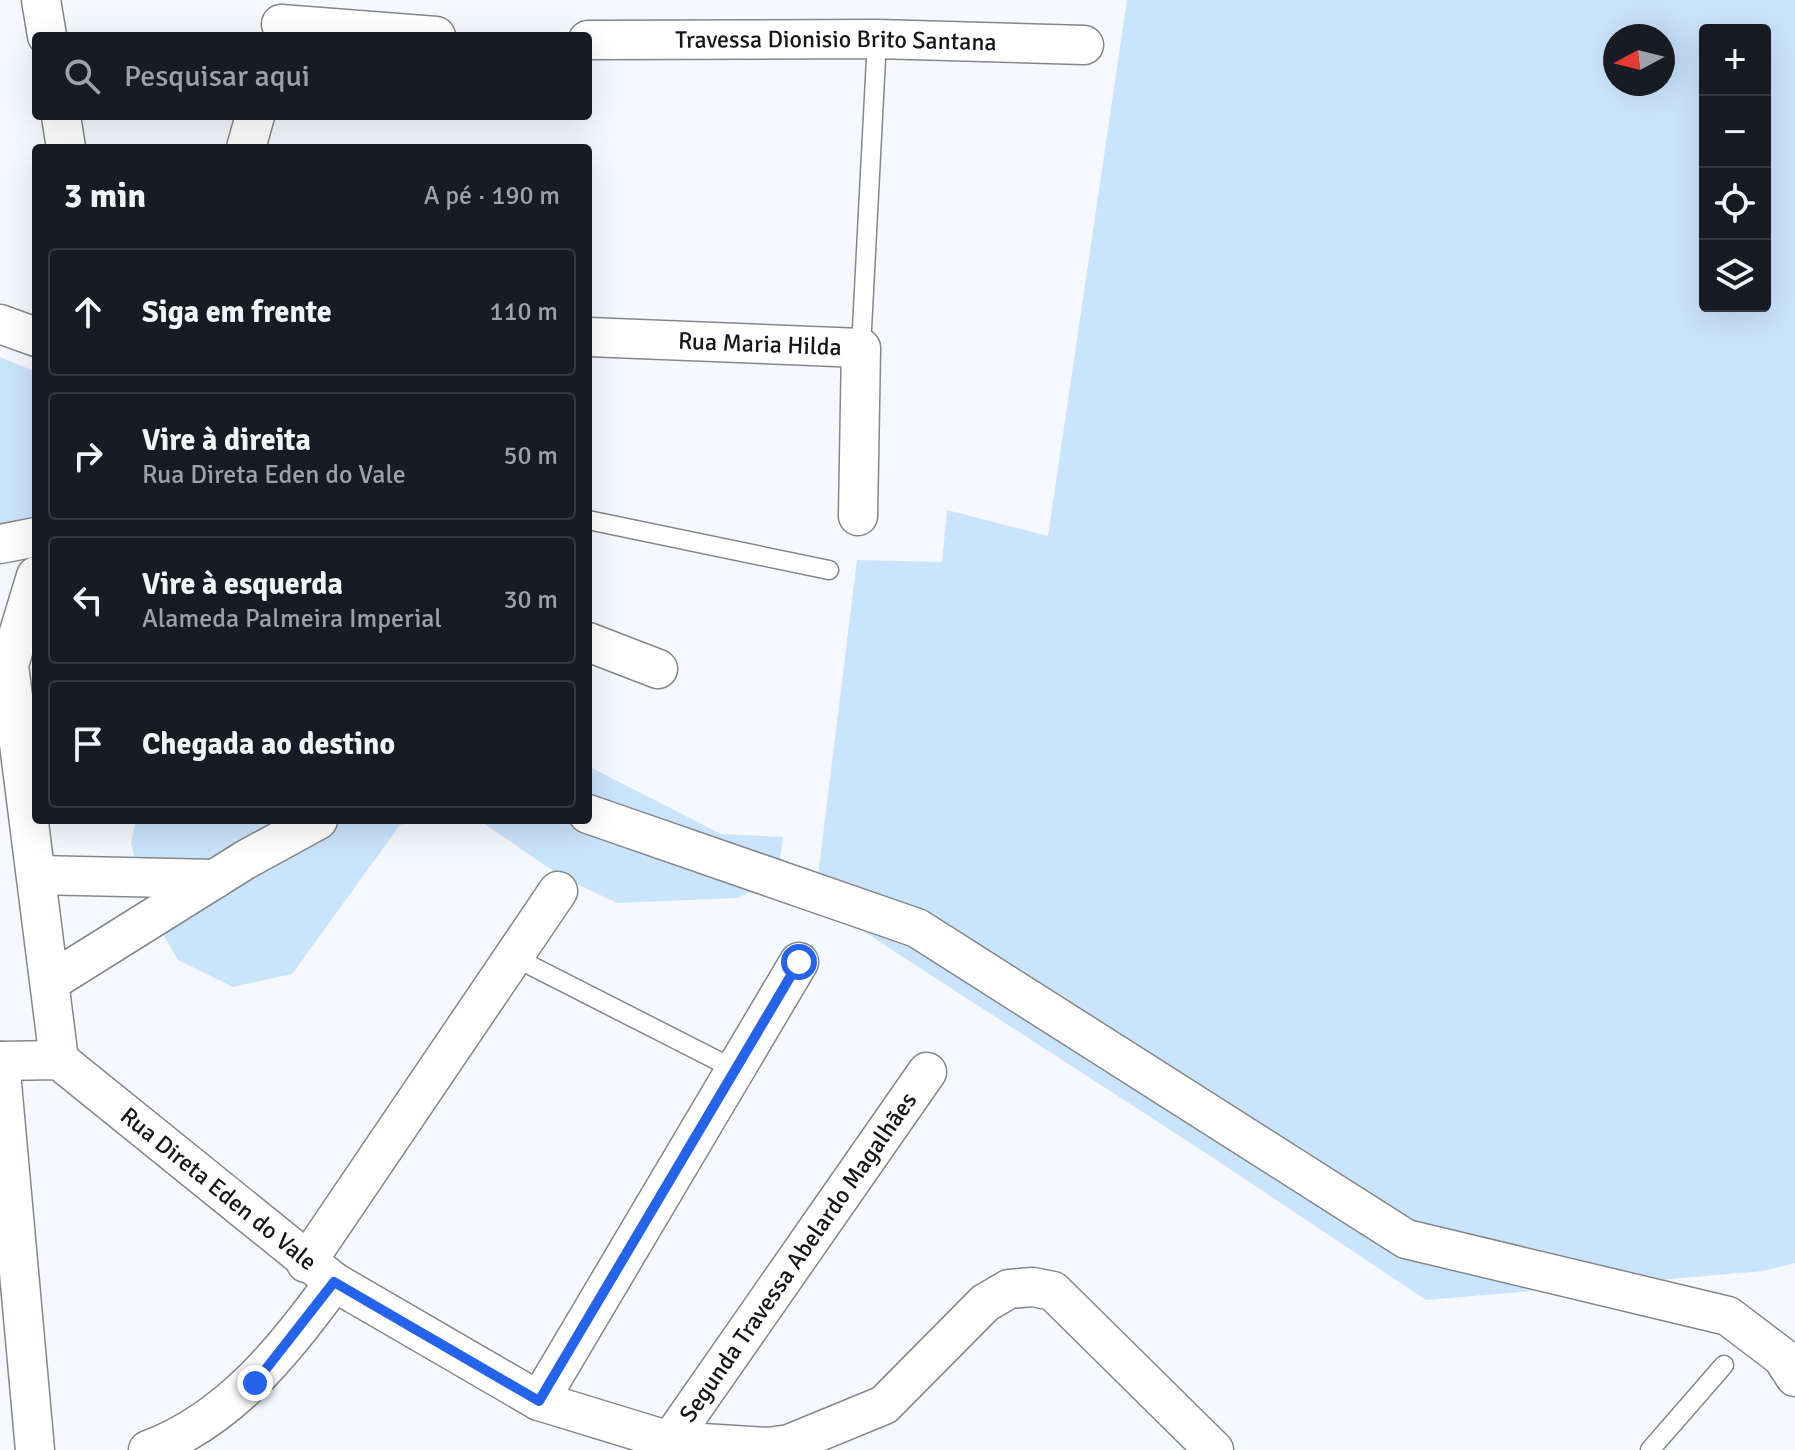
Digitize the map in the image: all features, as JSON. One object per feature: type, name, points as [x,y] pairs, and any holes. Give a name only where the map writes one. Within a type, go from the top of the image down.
[{"type":"street","points":[[41,0],[46,32]]},
{"type":"street","points":[[282,20],[398,32]]},
{"type":"street","name":"Travessa Dionisio Brito Santana","points":[[592,40],[877,39],[1084,45]]},
{"type":"street","points":[[62,120],[65,144]]},
{"type":"street","points":[[247,144],[254,120]]},
{"type":"street","points":[[0,324],[32,336]]},
{"type":"street","name":"Rua Maria Hilda","points":[[592,337],[861,348],[858,516]]},
{"type":"street","points":[[0,544],[32,538]]},
{"type":"street","points":[[32,592],[4,666],[36,875],[59,1060],[0,1061],[35,1450]]},
{"type":"street","points":[[592,644],[658,669]]},
{"type":"street","points":[[592,815],[917,928],[1406,1239],[1728,1316],[1782,1357],[1795,1377]]},
{"type":"street","points":[[50,982],[215,879],[311,824]]},
{"type":"street","points":[[36,875],[215,879]]},
{"type":"street","points":[[148,1450],[168,1443],[255,1383],[512,956],[558,891]]},
{"type":"street","points":[[539,1401],[799,962]]},
{"type":"street","name":"Rua Direta Eden do Vale","points":[[59,1060],[320,1272],[539,1401],[670,1441],[769,1447],[789,1444],[884,1405],[985,1303],[1009,1289],[1033,1287],[1053,1291],[1214,1450]]},
{"type":"street","name":"Segunda Travessa Abelardo Magalhães","points":[[670,1441],[927,1072]]},
{"type":"lane","points":[[861,348],[877,39]]},
{"type":"lane","points":[[592,521],[829,570]]},
{"type":"lane","points":[[512,956],[736,1070]]},
{"type":"lane","points":[[1650,1450],[1724,1365]]},
{"type":"shaded area","points":[[1127,0],[1795,0],[1795,1263],[1763,1271],[1426,1300],[1212,1157],[815,900],[857,560],[942,562],[947,510],[1048,536]]},
{"type":"shaded area","points":[[0,357],[32,370],[32,521],[25,529],[0,532]]},
{"type":"shaded area","points":[[592,768],[721,834],[783,837],[777,881],[737,898],[617,903],[562,877],[485,824],[592,824]]},
{"type":"shaded area","points":[[135,824],[403,824],[292,974],[233,987],[178,960],[146,905],[131,843]]},
{"type":"route","points":[[255,1383],[334,1282],[539,1401],[799,962]]}]
